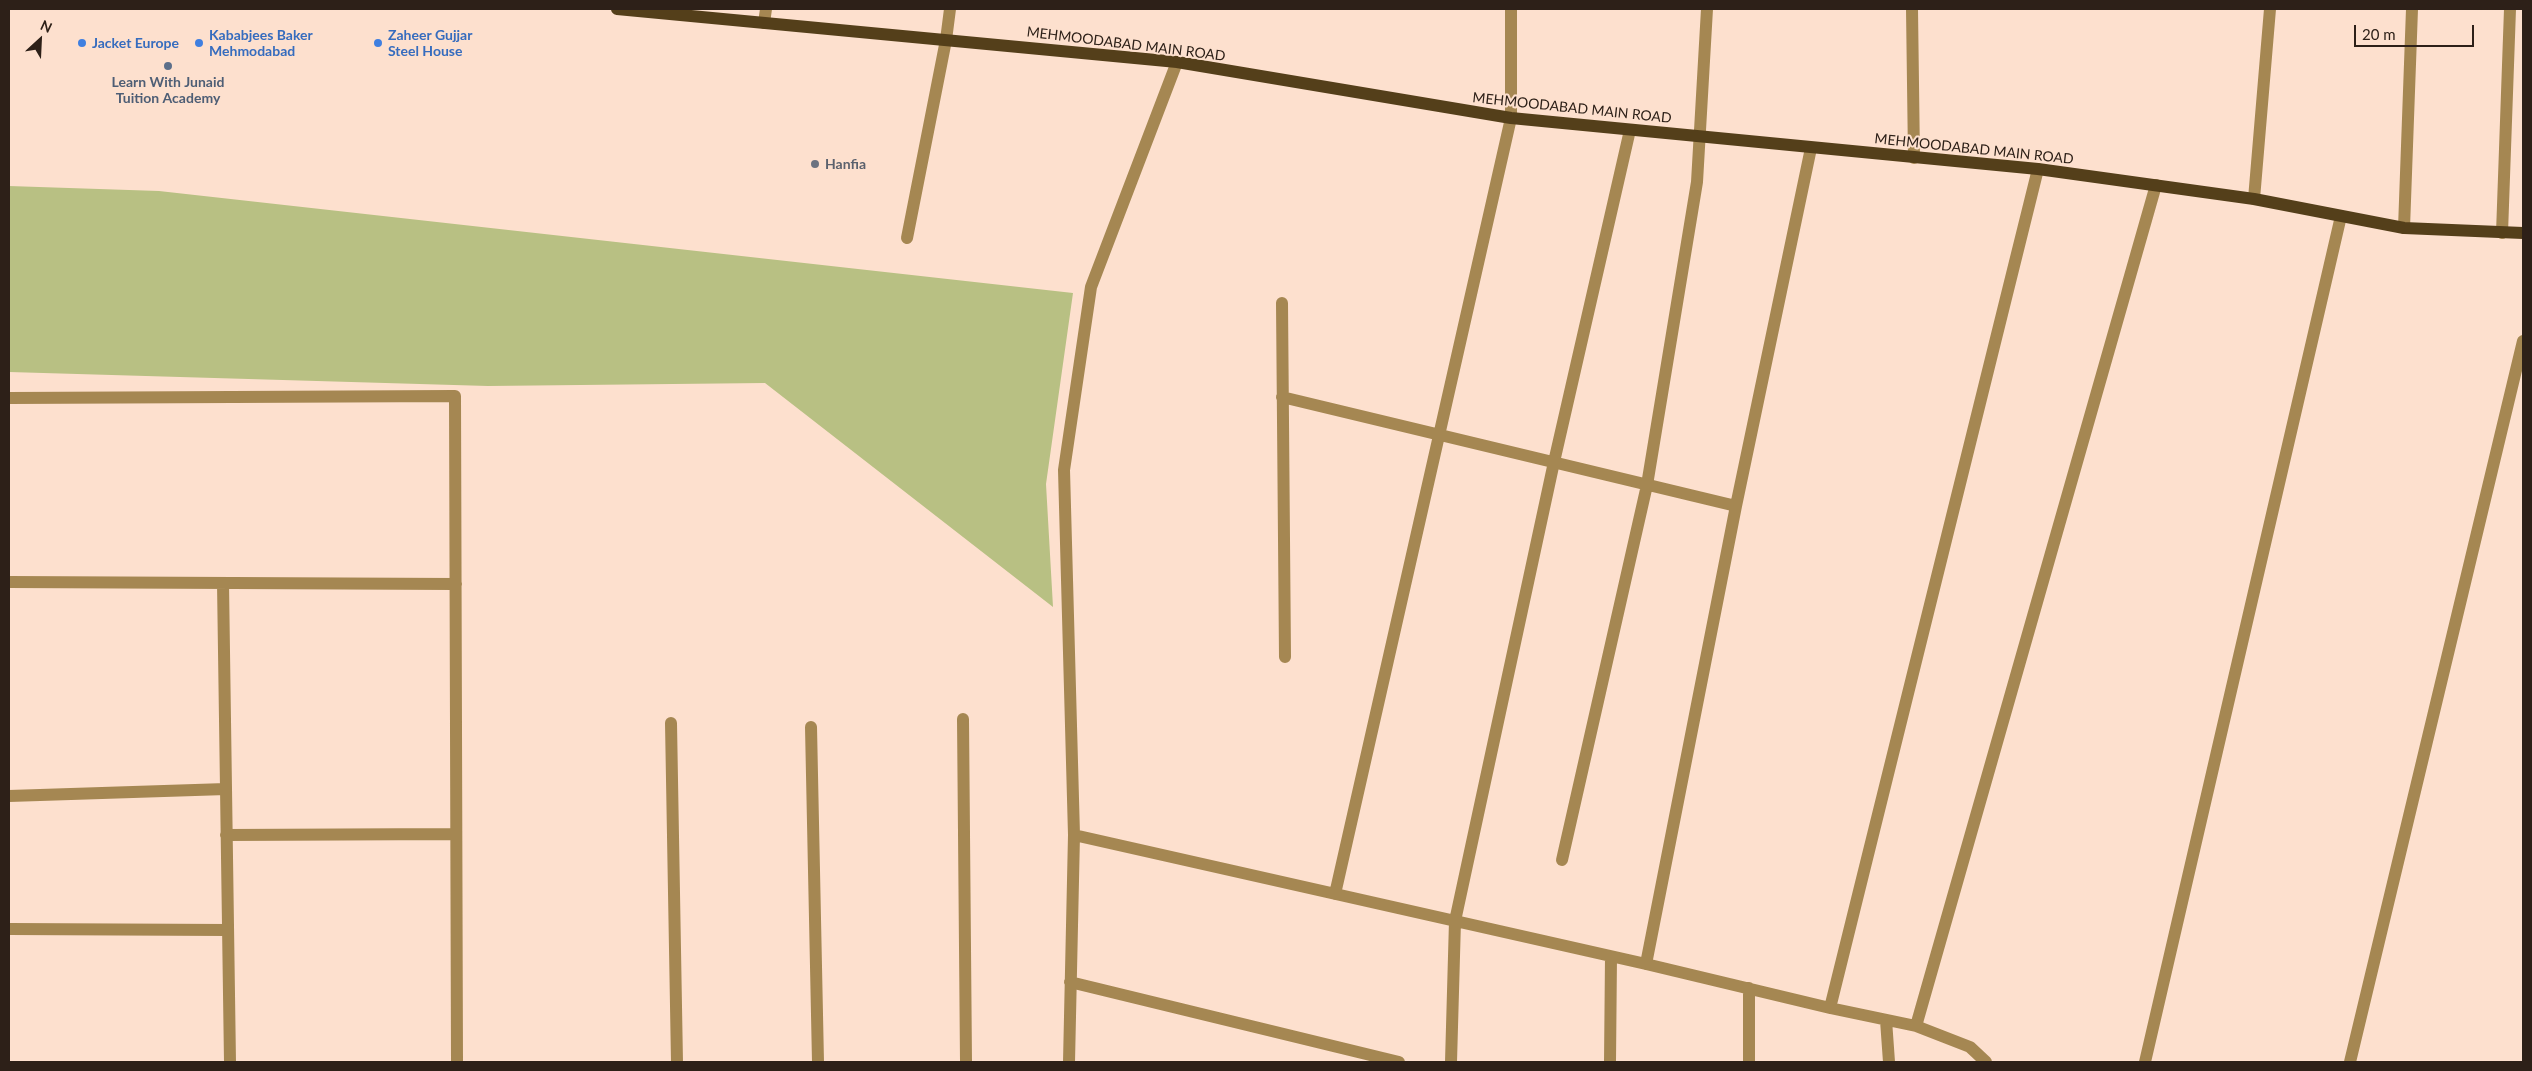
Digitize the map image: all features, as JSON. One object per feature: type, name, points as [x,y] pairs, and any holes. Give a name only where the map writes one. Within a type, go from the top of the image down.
[{"type":"main road","name":"MEHMOODABAD MAIN ROAD","points":[[617,9],[1177,62],[1511,118],[2038,169],[2254,199],[2404,228],[2523,233]]},
{"type":"street","points":[[764,23],[766,9]]},
{"type":"street","points":[[907,238],[946,40],[950,9]]},
{"type":"street","points":[[1335,894],[1511,118],[1511,9]]},
{"type":"street","points":[[1562,860],[1647,484],[1697,182],[1707,9]]},
{"type":"street","points":[[1912,9],[1914,158]]},
{"type":"street","points":[[2254,199],[2270,9]]},
{"type":"street","points":[[2404,228],[2412,9]]},
{"type":"street","points":[[2502,233],[2510,9]]},
{"type":"street","points":[[1069,1062],[1074,835],[1064,470],[1091,286],[1177,62]]},
{"type":"street","points":[[1451,1062],[1455,921],[1554,462],[1630,130]]},
{"type":"street","points":[[1646,964],[1736,506],[1811,148]]},
{"type":"street","points":[[1830,1008],[2038,169]]},
{"type":"street","points":[[1916,1026],[2156,185]]},
{"type":"street","points":[[2145,1062],[2342,216]]},
{"type":"street","points":[[1282,303],[1285,657]]},
{"type":"street","points":[[2350,1062],[2523,340]]},
{"type":"street","points":[[9,398],[455,396],[457,1062]]},
{"type":"street","points":[[1282,397],[1736,506]]},
{"type":"street","points":[[9,582],[456,584]]},
{"type":"street","points":[[223,583],[230,1062]]},
{"type":"street","points":[[963,719],[966,1062]]},
{"type":"street","points":[[671,723],[677,1062]]},
{"type":"street","points":[[811,726],[818,1062]]},
{"type":"street","points":[[9,796],[226,789]]},
{"type":"street","points":[[226,836],[456,834]]},
{"type":"street","points":[[1074,835],[1916,1026],[1970,1047],[1986,1062]]},
{"type":"street","points":[[9,929],[228,930]]},
{"type":"street","points":[[1610,1062],[1612,957]]},
{"type":"street","points":[[1070,982],[1399,1062]]},
{"type":"street","points":[[1749,988],[1749,1062]]},
{"type":"street","points":[[1886,1020],[1889,1062]]},
{"type":"green space","points":[[9,186],[159,191],[1073,293],[1046,484],[1053,607],[765,383],[488,386],[9,372]]},
{"type":"place","name":"Jacket Europe","points":[[82,43]]},
{"type":"place","name":"Kababjees Baker Mehmodabad","points":[[199,43]]},
{"type":"place","name":"Zaheer Gujjar Steel House","points":[[378,43]]},
{"type":"place","name":"Learn With Junaid Tuition Academy","points":[[168,66]]},
{"type":"place","name":"Hanfia","points":[[815,164]]}]
